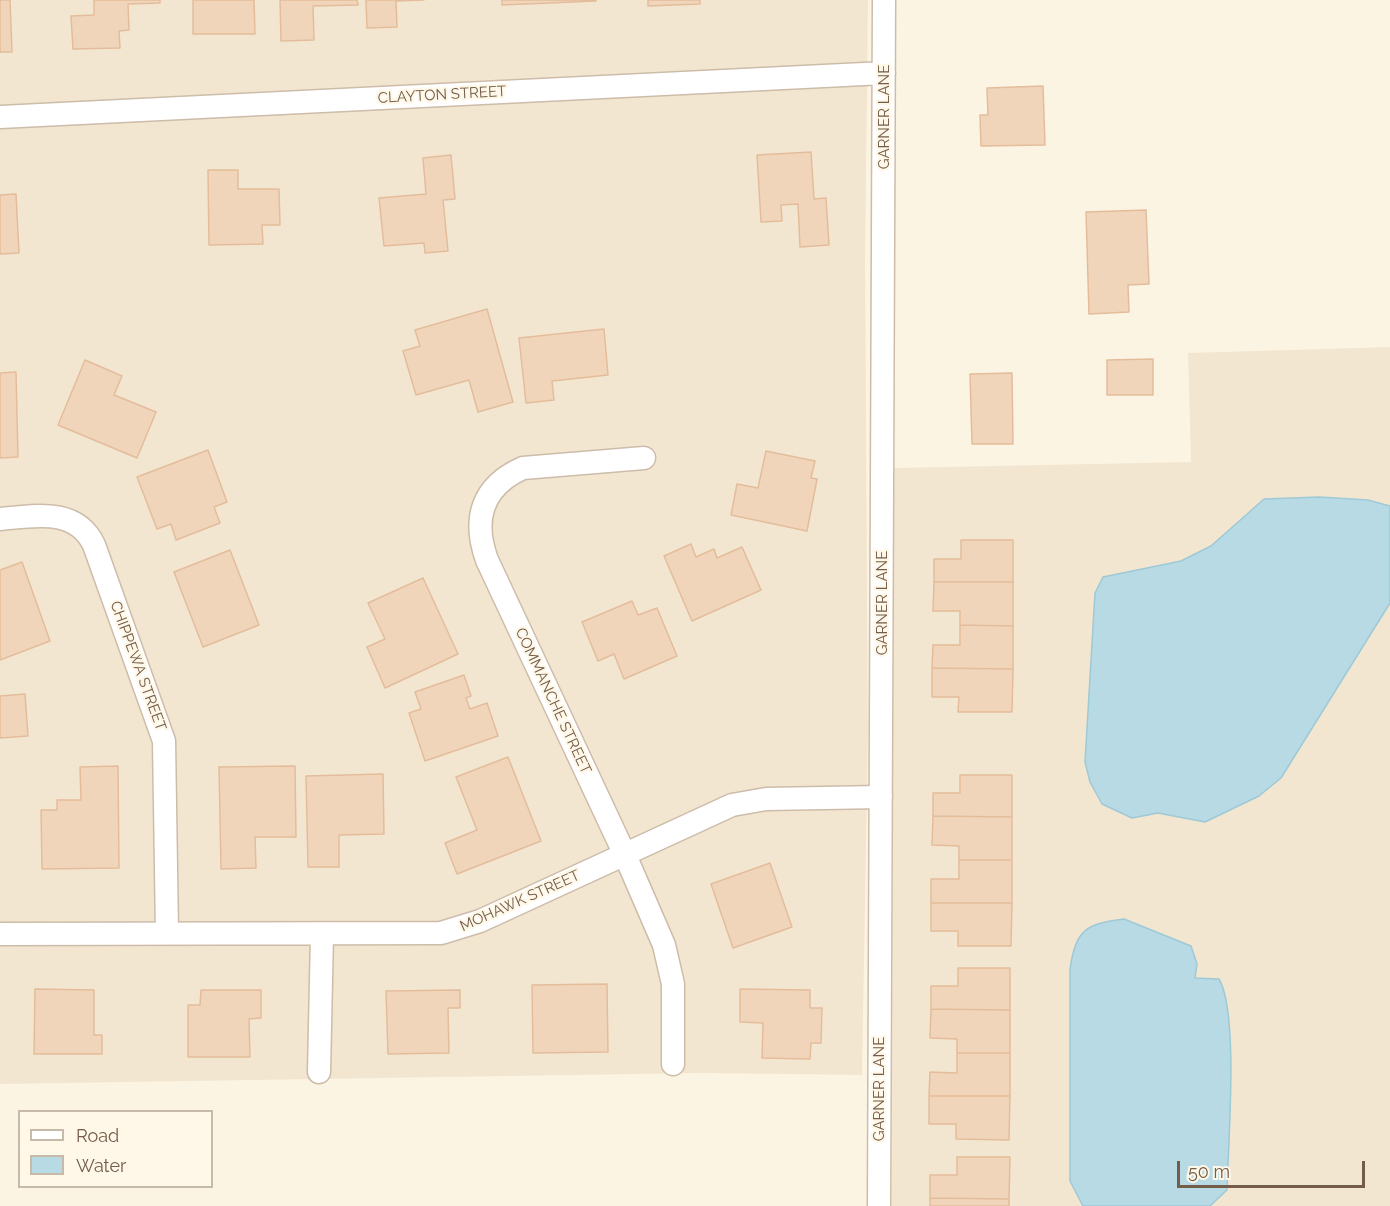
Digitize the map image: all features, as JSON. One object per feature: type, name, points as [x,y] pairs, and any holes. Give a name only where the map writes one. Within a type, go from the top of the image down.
[{"type":"street","name":"GARNER LANE","points":[[879,1206],[884,0]]},
{"type":"street","name":"CLAYTON STREET","points":[[0,117],[884,73]]},
{"type":"street","name":"COMMANCHE STREET","points":[[644,458],[524,468],[508,476],[491,492],[481,513],[479,528],[487,560],[625,855],[670,963],[673,984],[673,1064]]},
{"type":"street","name":"CHIPPEWA STREET","points":[[0,519],[47,516],[71,519],[84,530],[94,544],[164,741],[167,933]]},
{"type":"street","name":"MOHAWK STREET","points":[[0,934],[425,935],[458,930],[625,855],[710,813],[739,803],[777,799],[881,797]]},
{"type":"street","points":[[319,1072],[322,934]]},
{"type":"shaded area","points":[[0,0],[868,0],[865,260],[868,734],[862,1075],[700,1073],[0,1084]]},
{"type":"shaded area","points":[[1390,347],[1390,1206],[892,1206],[893,468],[1191,462],[1188,353]]},
{"type":"water","points":[[1319,497],[1368,500],[1390,506],[1390,603],[1281,778],[1259,796],[1205,822],[1158,813],[1132,818],[1102,804],[1090,782],[1085,762],[1095,593],[1103,577],[1181,561],[1211,546],[1264,499]]},
{"type":"water","points":[[1124,919],[1191,946],[1197,964],[1195,978],[1219,979],[1225,996],[1231,1049],[1227,1190],[1210,1206],[1083,1206],[1070,1181],[1070,969],[1072,956],[1080,937],[1092,926]]},
{"type":"building","points":[[0,0],[10,0],[12,52],[0,52]]},
{"type":"building","points":[[94,0],[160,0],[160,3],[128,4],[129,30],[119,31],[120,48],[73,49],[71,16],[94,15]]},
{"type":"building","points":[[193,0],[254,0],[255,34],[193,34]]},
{"type":"building","points":[[280,0],[357,0],[358,5],[313,6],[314,40],[281,41]]},
{"type":"building","points":[[366,0],[424,0],[396,1],[397,27],[367,28]]},
{"type":"building","points":[[502,0],[596,0],[596,1],[502,5]]},
{"type":"building","points":[[648,0],[700,0],[700,4],[648,6]]},
{"type":"building","points":[[1043,86],[1045,145],[981,146],[980,115],[988,115],[987,88]]},
{"type":"building","points":[[811,152],[814,199],[826,198],[829,245],[800,247],[798,204],[781,205],[782,221],[761,222],[757,155]]},
{"type":"building","points":[[451,155],[455,199],[443,200],[448,251],[425,253],[424,243],[384,246],[379,198],[426,194],[423,158]]},
{"type":"building","points":[[208,170],[238,170],[238,189],[279,189],[280,225],[262,225],[263,244],[209,245]]},
{"type":"building","points":[[16,194],[19,253],[0,254],[0,195]]},
{"type":"building","points":[[1146,210],[1149,284],[1128,285],[1129,312],[1089,314],[1086,212]]},
{"type":"building","points":[[487,309],[513,402],[478,412],[469,380],[416,395],[403,351],[420,346],[415,330]]},
{"type":"building","points":[[604,329],[608,375],[552,381],[554,400],[526,403],[519,338]]},
{"type":"building","points":[[1153,359],[1153,395],[1107,395],[1107,360]]},
{"type":"building","points":[[85,360],[122,376],[114,395],[156,412],[137,458],[58,425]]},
{"type":"building","points":[[16,372],[18,457],[0,458],[0,373]]},
{"type":"building","points":[[1012,373],[1013,444],[972,444],[970,374]]},
{"type":"building","points":[[208,450],[227,502],[214,507],[220,523],[176,540],[171,524],[157,529],[137,477]]},
{"type":"building","points":[[766,451],[815,461],[811,478],[817,479],[807,531],[731,515],[737,484],[758,488]]},
{"type":"building","points":[[961,540],[1013,540],[1013,582],[934,582],[934,559],[961,559]]},
{"type":"building","points":[[691,544],[696,557],[714,549],[717,558],[742,547],[761,590],[692,621],[664,556]]},
{"type":"building","points":[[230,550],[259,625],[203,647],[174,572]]},
{"type":"building","points":[[22,562],[50,641],[0,660],[0,570]]},
{"type":"building","points":[[423,578],[458,654],[385,688],[367,647],[385,639],[368,603]]},
{"type":"building","points":[[934,582],[1013,582],[1013,626],[960,625],[960,611],[933,611]]},
{"type":"building","points":[[632,601],[638,615],[657,608],[677,656],[624,679],[614,654],[598,661],[582,622]]},
{"type":"building","points":[[960,625],[1013,626],[1013,669],[932,668],[933,645],[960,645]]},
{"type":"building","points":[[932,668],[1013,669],[1012,712],[958,712],[959,697],[932,697]]},
{"type":"building","points":[[464,675],[471,696],[466,698],[470,709],[487,703],[498,736],[425,761],[409,713],[421,709],[415,692]]},
{"type":"building","points":[[25,694],[28,736],[0,738],[0,696]]},
{"type":"building","points":[[508,757],[541,841],[457,874],[445,843],[477,830],[456,777]]},
{"type":"building","points":[[118,766],[119,868],[42,869],[41,810],[57,810],[57,800],[81,800],[80,767]]},
{"type":"building","points":[[295,766],[296,837],[255,837],[256,868],[221,869],[219,767]]},
{"type":"building","points":[[383,774],[384,834],[339,835],[339,867],[308,867],[306,776]]},
{"type":"building","points":[[960,775],[1012,775],[1012,817],[933,816],[933,793],[960,793]]},
{"type":"building","points":[[933,816],[1012,817],[1012,860],[959,860],[959,846],[932,845]]},
{"type":"building","points":[[959,860],[1012,860],[1012,903],[931,903],[931,879],[959,879]]},
{"type":"building","points":[[770,863],[792,927],[733,948],[711,884]]},
{"type":"building","points":[[931,903],[1012,903],[1011,946],[958,946],[958,931],[931,931]]},
{"type":"building","points":[[958,968],[1010,968],[1010,1010],[931,1009],[931,986],[958,986]]},
{"type":"building","points":[[607,984],[608,1052],[533,1053],[532,985]]},
{"type":"building","points":[[35,989],[94,990],[94,1035],[102,1035],[102,1054],[34,1054]]},
{"type":"building","points":[[740,989],[810,990],[810,1008],[822,1008],[821,1043],[811,1043],[810,1059],[762,1058],[763,1023],[740,1022]]},
{"type":"building","points":[[201,990],[261,990],[261,1018],[249,1019],[250,1057],[188,1057],[188,1005],[200,1005]]},
{"type":"building","points":[[460,990],[460,1008],[448,1008],[449,1053],[388,1054],[386,991]]},
{"type":"building","points":[[931,1009],[1010,1010],[1010,1053],[957,1053],[957,1039],[930,1038]]},
{"type":"building","points":[[957,1053],[1010,1053],[1010,1096],[929,1096],[930,1072],[957,1073]]},
{"type":"building","points":[[929,1096],[1010,1096],[1009,1140],[956,1139],[956,1124],[929,1124]]},
{"type":"building","points":[[957,1157],[1010,1157],[1009,1199],[930,1198],[930,1175],[957,1175]]},
{"type":"building","points":[[930,1198],[1009,1199],[1009,1206],[930,1206]]}]
